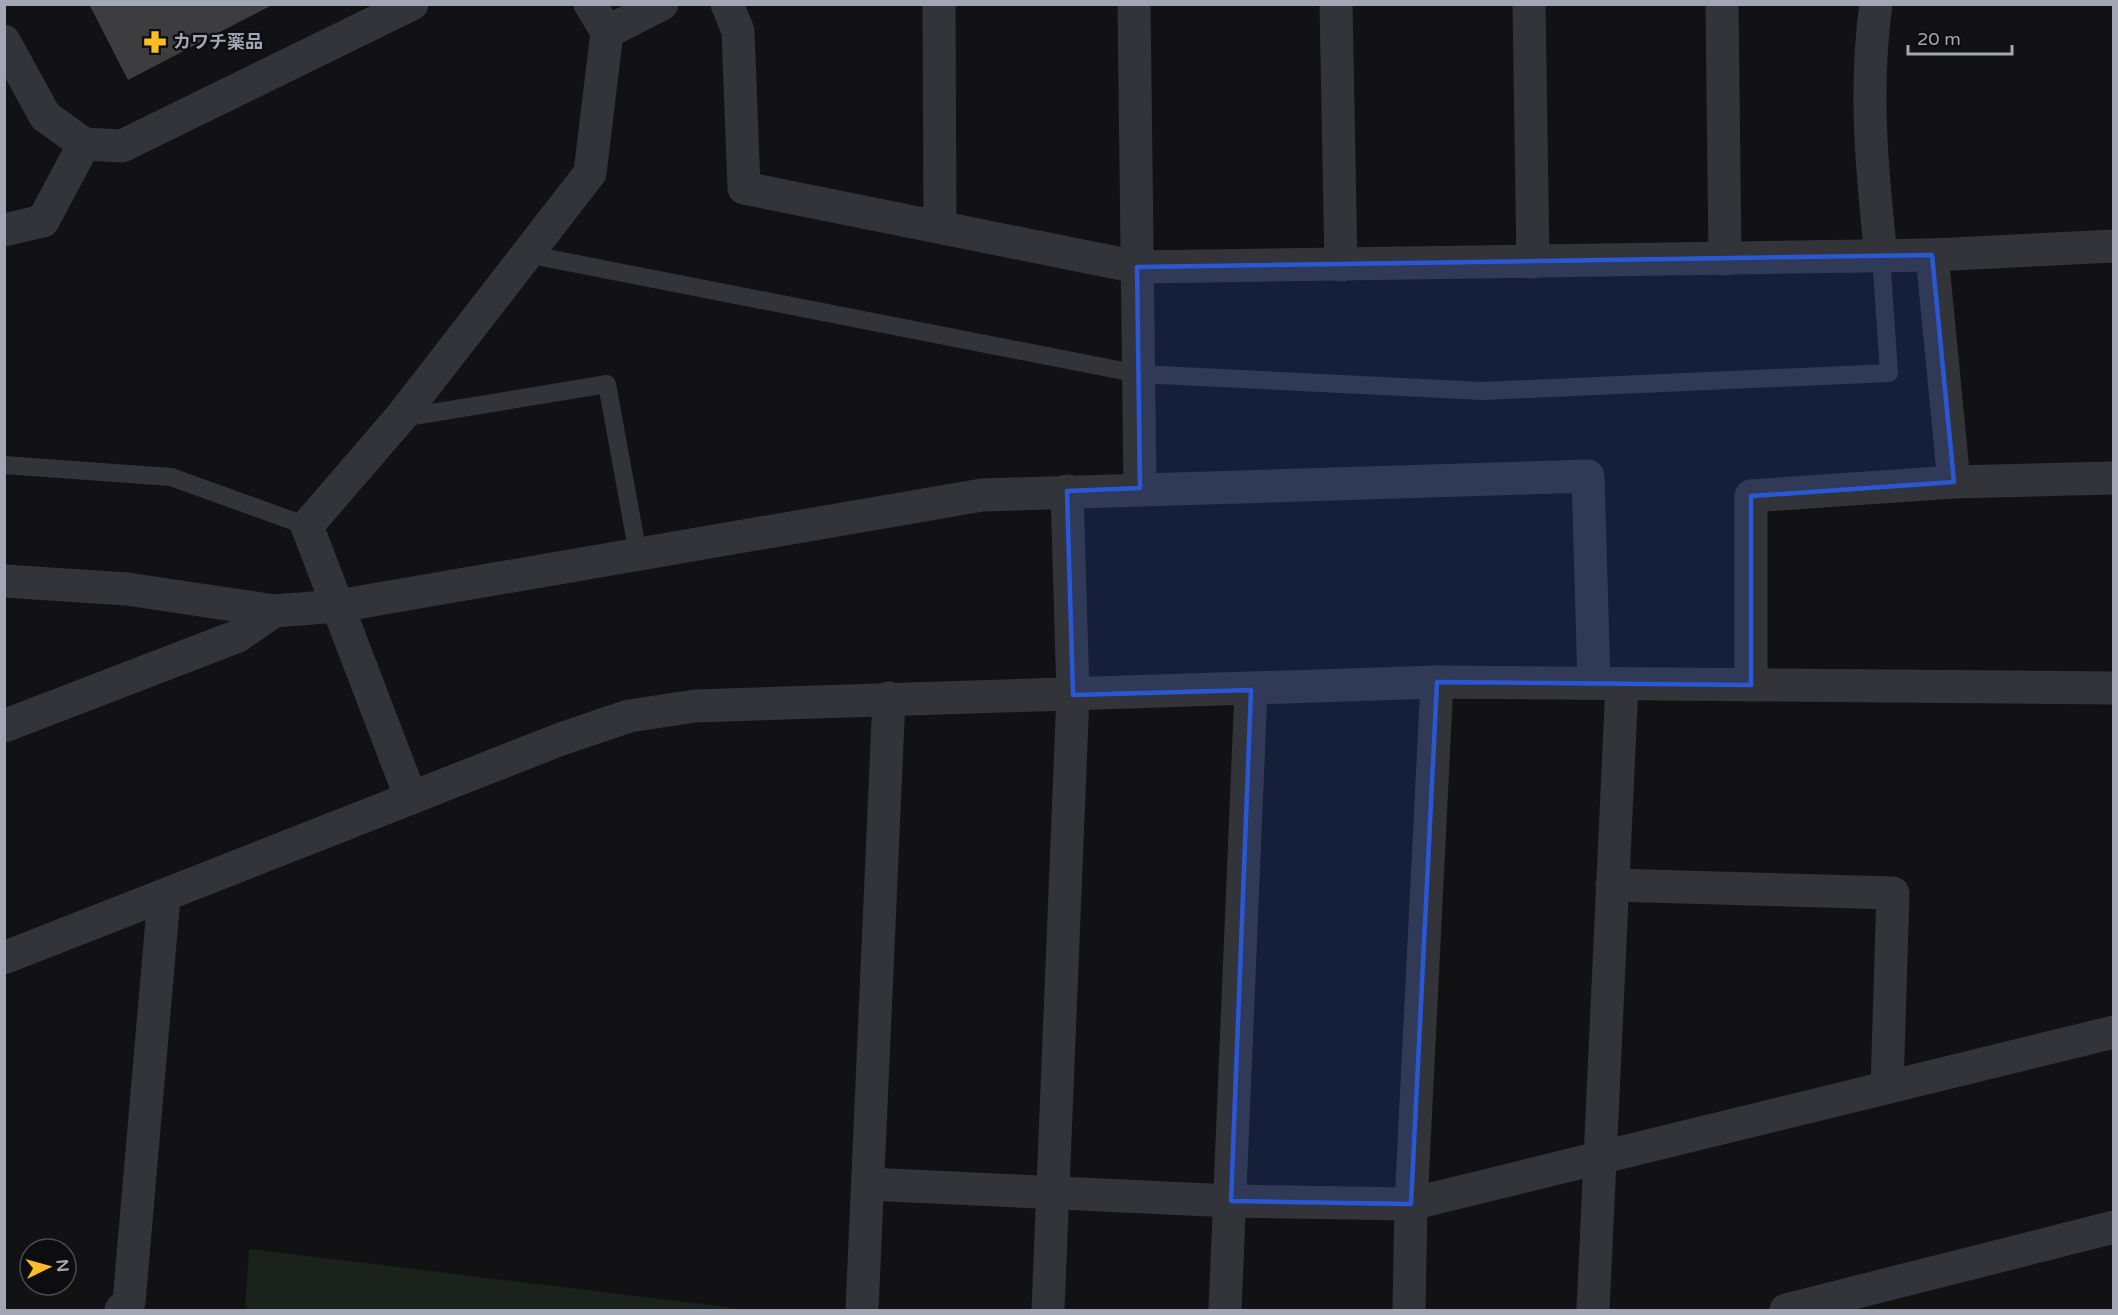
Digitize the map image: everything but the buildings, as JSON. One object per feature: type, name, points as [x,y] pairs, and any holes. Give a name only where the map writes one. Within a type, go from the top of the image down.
[{"type":"street","points":[[4,41],[45,116],[84,144],[122,146],[412,4]]},
{"type":"street","points":[[411,798],[306,526],[400,418],[590,173],[607,32],[590,4]]},
{"type":"street","points":[[607,32],[662,4]]},
{"type":"street","points":[[727,4],[738,31],[744,188],[1137,267],[1932,255],[2114,246]]},
{"type":"street","points":[[939,4],[940,227]]},
{"type":"street","points":[[1134,4],[1140,488]]},
{"type":"street","points":[[1336,4],[1341,265]]},
{"type":"street","points":[[1529,4],[1533,262]]},
{"type":"street","points":[[1722,4],[1725,259]]},
{"type":"street","points":[[1876,4],[1869,52],[1870,149],[1881,256]]},
{"type":"street","points":[[4,230],[43,221],[84,144]]},
{"type":"street","points":[[1932,255],[1954,482]]},
{"type":"street","points":[[4,581],[127,589],[274,610],[338,606],[982,495],[1140,488],[1588,476],[1608,684],[1612,885],[1593,1311]]},
{"type":"street","points":[[1751,686],[1751,496],[1954,482],[2114,478]]},
{"type":"street","points":[[1048,1311],[1073,695],[1067,491]]},
{"type":"street","points":[[4,726],[238,636],[274,610]]},
{"type":"street","points":[[4,958],[561,739],[629,716],[695,706],[889,698],[1251,690],[1437,682],[2114,688]]},
{"type":"street","points":[[1409,1311],[1411,1204],[1437,682]]},
{"type":"street","points":[[1226,1311],[1251,690]]},
{"type":"street","points":[[862,1311],[889,698]]},
{"type":"street","points":[[1612,885],[1893,893],[1887,1087]]},
{"type":"street","points":[[121,1311],[129,1302],[164,897]]},
{"type":"street","points":[[868,1184],[1231,1201],[1411,1204],[2114,1032]]},
{"type":"street","points":[[1800,1309],[2114,1227]]},
{"type":"lane","points":[[526,254],[1139,374],[1483,391],[1889,373],[1881,256]]},
{"type":"lane","points":[[400,418],[607,384],[638,554]]},
{"type":"lane","points":[[4,465],[171,477],[306,526]]},
{"type":"highlighted area","points":[[1932,255],[1954,482],[1751,496],[1751,685],[1437,682],[1411,1204],[1231,1201],[1251,690],[1073,695],[1067,491],[1140,488],[1137,267]]},
{"type":"shaded area","points":[[249,1249],[735,1308],[735,1310],[245,1310]]},
{"type":"place","name":"カワチ薬品","points":[[155,42]]}]
